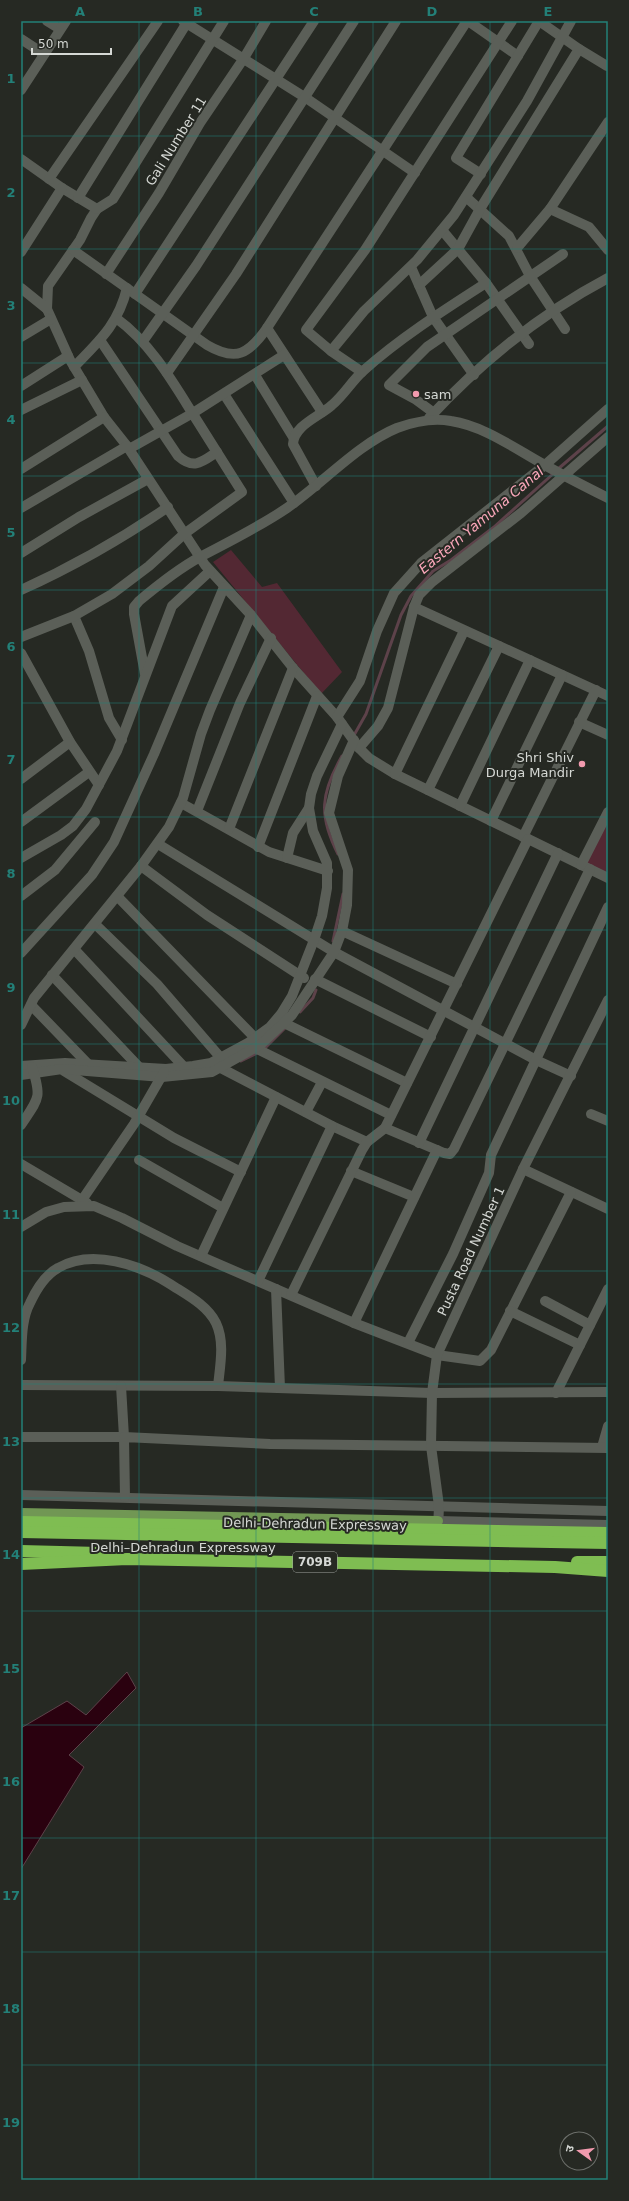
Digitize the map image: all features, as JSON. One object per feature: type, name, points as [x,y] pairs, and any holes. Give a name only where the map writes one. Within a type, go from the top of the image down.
[{"type":"highway","name":"Delhi–Dehradun Expressway","points":[[21,1522],[438,1526],[608,1533]]},
{"type":"highway","name":"Delhi-Dehradun Expressway","points":[[21,1532],[608,1543]]},
{"type":"highway","points":[[21,1551],[608,1562]]},
{"type":"highway","name":"Delhi–Dehradun Expressway","points":[[21,1564],[135,1559],[500,1566],[608,1571]]},
{"type":"main road","points":[[21,1513],[438,1526]]},
{"type":"street","points":[[21,90],[24,79],[44,54],[63,25],[47,21]]},
{"type":"street","points":[[49,179],[158,21]]},
{"type":"street","points":[[224,21],[113,199],[97,209],[73,250],[48,286],[48,309],[51,319],[68,356],[104,417],[128,448],[168,507],[199,558],[271,638],[293,668],[342,723],[356,744],[368,758],[395,774],[608,878]]},
{"type":"street","name":"Gali Number 11","points":[[106,274],[159,193],[200,123],[244,58],[266,21]]},
{"type":"street","points":[[74,367],[100,340],[116,318],[131,291],[314,21]]},
{"type":"street","points":[[143,341],[163,314],[306,98],[354,21]]},
{"type":"street","points":[[166,373],[194,336],[236,274],[396,21]]},
{"type":"street","points":[[73,250],[194,336],[222,354],[229,355],[240,353],[249,348],[267,328],[382,150],[468,21],[518,56]]},
{"type":"street","points":[[362,372],[331,351],[306,330],[365,250],[512,21]]},
{"type":"street","points":[[481,174],[456,158],[539,21],[579,49],[607,66]]},
{"type":"street","points":[[331,351],[364,311],[411,267],[442,230],[466,197],[527,102],[571,21]]},
{"type":"street","points":[[78,198],[186,22],[212,40],[244,58],[275,80],[306,98],[415,173]]},
{"type":"street","points":[[21,39],[44,54]]},
{"type":"street","points":[[419,285],[458,249],[480,210],[579,49]]},
{"type":"street","points":[[516,248],[550,209],[608,122]]},
{"type":"street","points":[[22,162],[97,209]]},
{"type":"street","points":[[21,252],[62,188]]},
{"type":"street","points":[[466,197],[506,232],[530,276],[565,328]]},
{"type":"street","points":[[550,209],[585,224],[605,245]]},
{"type":"street","points":[[442,230],[486,284],[529,344]]},
{"type":"street","points":[[605,245],[608,231]]},
{"type":"street","points":[[434,413],[416,399],[389,385],[427,347],[496,298],[563,254]]},
{"type":"street","points":[[411,267],[433,317],[474,375]]},
{"type":"street","points":[[426,421],[460,385],[522,334],[608,278]]},
{"type":"street","points":[[316,486],[300,460],[293,444],[294,437],[322,412],[332,406],[362,372],[433,317],[486,284]]},
{"type":"street","points":[[21,288],[48,309]]},
{"type":"street","points":[[21,637],[74,616],[112,594],[184,534],[242,492],[193,414],[143,341],[116,318]]},
{"type":"street","points":[[21,337],[51,319]]},
{"type":"street","points":[[267,328],[322,412]]},
{"type":"street","points":[[100,340],[178,456],[190,464],[202,462],[217,452]]},
{"type":"street","points":[[21,508],[128,448],[193,414],[284,355]]},
{"type":"street","points":[[21,386],[68,356]]},
{"type":"street","points":[[255,375],[294,437]]},
{"type":"street","points":[[21,410],[82,380]]},
{"type":"street","points":[[224,394],[294,503]]},
{"type":"street","points":[[59,1068],[96,1072],[212,1072],[220,1057],[255,1045],[281,1014],[292,996],[322,916],[328,871],[324,853],[313,831],[309,808],[311,794],[317,776],[360,681],[386,610],[394,593],[403,581],[421,563],[546,466],[608,409]]},
{"type":"street","points":[[21,469],[104,417]]},
{"type":"street","points":[[145,674],[134,607],[174,573],[199,558],[247,534],[294,503],[377,439],[397,428],[426,421],[450,420],[469,426],[501,440],[546,466],[608,498]]},
{"type":"street","points":[[21,1075],[35,1070],[88,1064],[138,1066],[164,1073],[184,1067],[215,1065],[255,1045],[287,1024],[316,978],[334,953],[342,931],[347,905],[348,870],[329,813],[338,776],[356,744],[378,726],[388,708],[414,608],[419,595],[432,582],[521,513],[608,437]]},
{"type":"street","points":[[21,552],[79,517],[148,479]]},
{"type":"street","points":[[21,590],[55,575],[131,532],[168,507]]},
{"type":"street","points":[[21,858],[45,846],[73,826],[92,799],[122,740],[145,674],[172,606],[210,571]]},
{"type":"street","points":[[21,953],[92,875],[114,842],[154,754],[224,587]]},
{"type":"street","points":[[414,608],[608,696]]},
{"type":"street","points":[[21,1025],[31,1005],[52,975],[75,950],[158,844],[181,803],[201,734],[251,615]]},
{"type":"street","points":[[74,616],[89,651],[109,718],[122,740]]},
{"type":"street","points":[[395,774],[464,630]]},
{"type":"street","points":[[197,811],[240,703],[271,638]]},
{"type":"street","points":[[428,790],[499,646]]},
{"type":"street","points":[[21,654],[70,742],[99,785]]},
{"type":"street","points":[[460,806],[530,660]]},
{"type":"street","points":[[229,829],[293,668]]},
{"type":"street","points":[[491,821],[562,675]]},
{"type":"street","points":[[291,1295],[351,1171],[367,1142],[385,1128],[431,1037],[596,690]]},
{"type":"street","points":[[258,847],[317,696]]},
{"type":"street","points":[[580,722],[608,735]]},
{"type":"street","points":[[21,779],[70,742]]},
{"type":"street","points":[[21,822],[89,772]]},
{"type":"street","points":[[181,803],[229,829],[258,847],[328,871]]},
{"type":"street","points":[[287,858],[293,833],[309,808]]},
{"type":"street","points":[[385,1128],[450,1154],[454,1149],[505,1044],[586,867],[608,812]]},
{"type":"street","points":[[21,896],[55,870],[95,822]]},
{"type":"street","points":[[158,844],[334,953],[475,1026],[505,1044],[571,1076]]},
{"type":"street","points":[[419,1142],[558,853]]},
{"type":"street","points":[[141,866],[207,915],[300,975],[316,978],[431,1037]]},
{"type":"street","points":[[117,896],[255,1045],[266,1054],[391,1115]]},
{"type":"street","points":[[408,1343],[453,1254],[488,1177],[491,1167],[491,1155],[608,906]]},
{"type":"street","points":[[95,924],[157,984],[220,1057]]},
{"type":"street","points":[[342,931],[457,984]]},
{"type":"street","points":[[75,950],[184,1067]]},
{"type":"street","points":[[52,975],[138,1066]]},
{"type":"street","name":"Pusta Road Number 1","points":[[438,1526],[439,1506],[431,1446],[432,1393],[437,1355],[523,1169],[608,1000]]},
{"type":"street","points":[[31,1005],[88,1064]]},
{"type":"street","points":[[287,1024],[407,1083]]},
{"type":"street","points":[[215,1065],[332,1126],[367,1142]]},
{"type":"street","points":[[21,1066],[35,1070]]},
{"type":"street","points":[[59,1068],[174,1138],[241,1172]]},
{"type":"street","points":[[21,1124],[39,1096],[39,1088],[35,1070]]},
{"type":"street","points":[[82,1200],[138,1116],[164,1073]]},
{"type":"street","points":[[306,1112],[322,1082]]},
{"type":"street","points":[[201,1256],[276,1097]]},
{"type":"street","points":[[591,1114],[608,1121]]},
{"type":"street","points":[[258,1281],[332,1126]]},
{"type":"street","points":[[354,1323],[437,1150]]},
{"type":"street","points":[[139,1160],[223,1208]]},
{"type":"street","points":[[21,1164],[94,1206],[201,1256],[354,1323],[437,1355],[480,1361],[491,1350],[571,1192]]},
{"type":"street","points":[[523,1169],[608,1209]]},
{"type":"street","points":[[351,1171],[414,1197]]},
{"type":"street","points":[[21,1227],[46,1212],[64,1207],[94,1206]]},
{"type":"street","points":[[21,1360],[23,1324],[29,1304],[48,1274],[58,1267],[75,1262],[92,1260],[120,1262],[155,1274],[204,1308],[216,1323],[222,1344],[218,1386]]},
{"type":"street","points":[[276,1289],[280,1388]]},
{"type":"street","points":[[556,1392],[608,1289]]},
{"type":"street","points":[[545,1301],[590,1325]]},
{"type":"street","points":[[510,1311],[580,1345]]},
{"type":"street","points":[[21,1385],[218,1386],[432,1393],[608,1392]]},
{"type":"street","points":[[121,1386],[125,1497]]},
{"type":"street","points":[[21,1437],[124,1438],[270,1444],[605,1447],[608,1426]]},
{"type":"street","points":[[21,1495],[125,1497],[269,1503],[608,1511]]},
{"type":"street","points":[[438,1526],[608,1524]]},
{"type":"shaded area","points":[[231,550],[262,587],[277,583],[342,672],[321,694],[213,562]]},
{"type":"shaded area","points":[[608,819],[608,877],[581,865]]},
{"type":"shaded area","points":[[127,1672],[136,1688],[69,1755],[84,1767],[21,1869],[21,1728],[67,1701],[86,1715]]},
{"type":"waterway","name":"Eastern Yamuna Canal","points":[[558,469],[608,426]]},
{"type":"waterway","name":"Eastern Yamuna Canal","points":[[353,737],[366,714],[401,615],[411,596],[433,571],[451,560],[494,527],[554,473]]},
{"type":"waterway","name":"Eastern Yamuna Canal","points":[[338,854],[327,827],[325,804],[326,793],[330,781],[342,756]]},
{"type":"waterway","name":"Eastern Yamuna Canal","points":[[333,941],[343,894]]},
{"type":"waterway","name":"Eastern Yamuna Canal","points":[[300,1012],[313,998],[316,990]]},
{"type":"waterway","name":"Eastern Yamuna Canal","points":[[264,1049],[285,1028]]},
{"type":"waterway","name":"Eastern Yamuna Canal","points":[[241,1061],[259,1052]]},
{"type":"place","name":"sam","points":[[416,394]]},
{"type":"place","name":"Shri Shiv Durga Mandir","points":[[582,764]]}]
